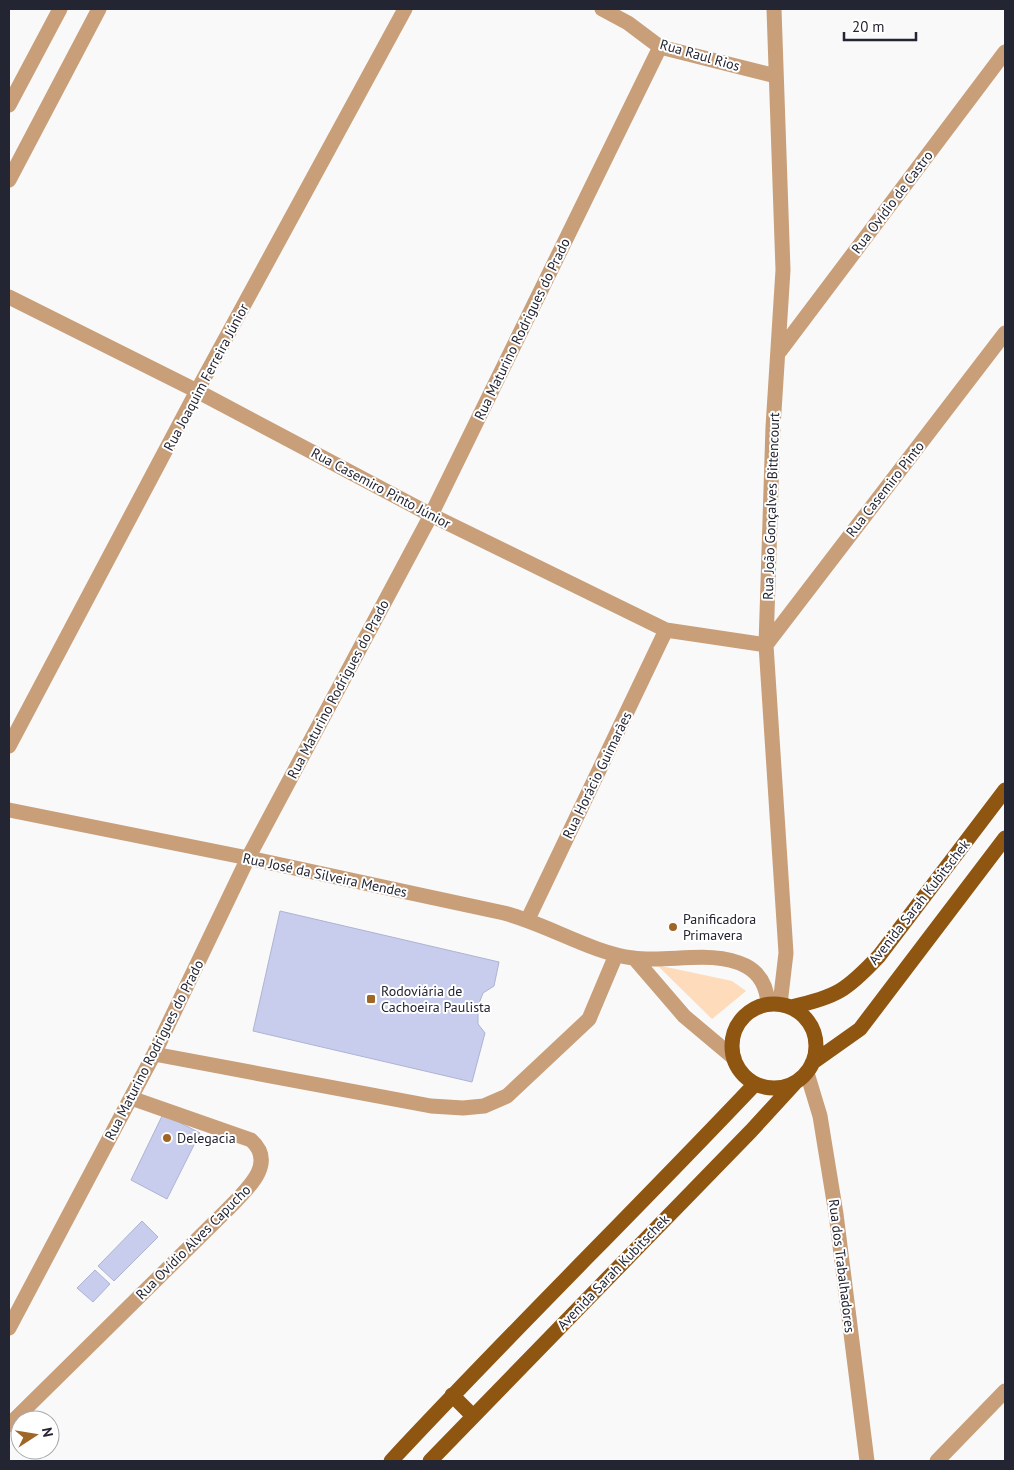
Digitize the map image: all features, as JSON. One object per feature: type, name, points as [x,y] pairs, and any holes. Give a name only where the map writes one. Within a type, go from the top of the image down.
[{"type":"main road","name":"Avenida Sarah Kubitschek","points":[[780,1005],[823,1000],[838,993],[866,971],[1005,790]]},
{"type":"main road","name":"Avenida Sarah Kubitschek","points":[[810,1068],[860,1029],[1005,838]]},
{"type":"main road","points":[[780,1005],[805,1016],[813,1030],[816,1047],[810,1068],[795,1083],[775,1088],[755,1084],[742,1073],[734,1058],[732,1040],[738,1023],[751,1010],[780,1005]]},
{"type":"main road","name":"Avenida Sarah Kubitschek","points":[[430,1461],[795,1083]]},
{"type":"main road","name":"Avenida Sarah Kubitschek","points":[[390,1461],[542,1301],[646,1198],[755,1084]]},
{"type":"main road","points":[[646,1198],[663,1220]]},
{"type":"main road","points":[[452,1395],[473,1416]]},
{"type":"street","points":[[9,105],[60,9]]},
{"type":"street","points":[[9,180],[99,9]]},
{"type":"street","name":"Rua Joaquim Ferreira Júnior","points":[[9,746],[198,391],[405,9]]},
{"type":"street","name":"Rua Raul Rios","points":[[602,9],[628,22],[660,47],[776,76]]},
{"type":"street","name":"Rua João Gonçalves Bittencourt","points":[[774,9],[783,270],[780,351],[773,427],[766,645],[786,953],[780,1005]]},
{"type":"street","name":"Rua Maturino Rodrigues do Prado","points":[[9,1328],[154,1054],[248,858],[430,514],[660,47]]},
{"type":"street","name":"Rua Ovídio de Castro","points":[[780,351],[1005,52]]},
{"type":"street","name":"Rua Casemiro Pinto Júnior","points":[[9,297],[198,391],[430,514],[666,630],[766,645]]},
{"type":"street","name":"Rua Casemiro Pinto","points":[[766,645],[1005,333]]},
{"type":"street","name":"Rua Horácio Guimarães","points":[[528,919],[666,630]]},
{"type":"street","name":"Rua José da Silveira Mendes","points":[[9,810],[248,858],[528,919],[616,955],[635,959],[711,958],[741,964],[755,972],[780,1005]]},
{"type":"street","points":[[154,1054],[431,1106],[463,1108],[484,1106],[507,1096],[588,1019],[616,955]]},
{"type":"street","points":[[635,959],[684,1016],[734,1058]]},
{"type":"street","name":"Rua dos Trabalhadores","points":[[810,1068],[835,1205],[867,1461]]},
{"type":"street","name":"Rua Ovídio Alves Capucho","points":[[9,1424],[228,1209],[258,1176],[261,1157],[259,1149],[251,1140],[131,1098]]},
{"type":"street","points":[[937,1461],[1005,1391]]},
{"type":"shaded area","points":[[657,965],[732,981],[746,991],[712,1019]]},
{"type":"building","name":"Rodoviária de Cachoeira Paulista","points":[[280,911],[499,962],[494,986],[483,993],[478,1006],[478,1024],[485,1033],[472,1082],[253,1031]]},
{"type":"building","points":[[163,1114],[200,1133],[167,1199],[131,1180]]},
{"type":"building","points":[[142,1221],[158,1237],[114,1281],[98,1266]]},
{"type":"building","points":[[95,1270],[110,1284],[93,1302],[77,1288]]},
{"type":"place","name":"Panificadora Primavera","points":[[673,927]]},
{"type":"place","name":"Rodoviária de Cachoeira Paulista","points":[[371,999]]},
{"type":"place","name":"Delegacia","points":[[167,1138]]}]
